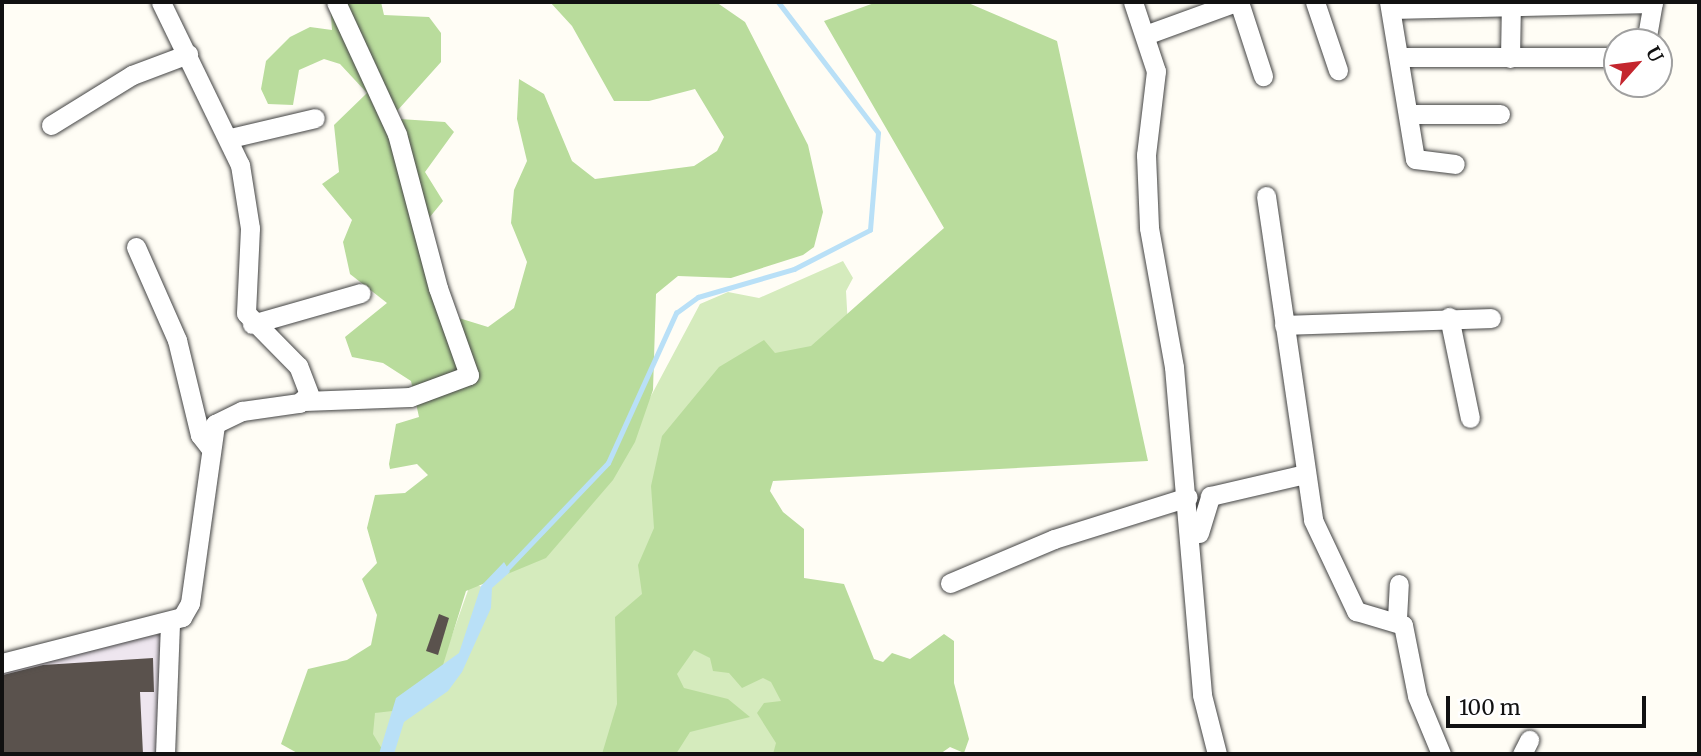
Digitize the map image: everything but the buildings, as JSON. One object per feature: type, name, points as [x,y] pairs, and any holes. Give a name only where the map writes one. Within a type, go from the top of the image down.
[{"type":"street","points":[[162,2],[230,138],[247,205],[245,307],[252,324],[303,373],[310,389],[304,401]]},
{"type":"street","points":[[2,663],[170,622],[190,603],[211,449],[220,419],[304,401],[410,397],[469,375],[438,288],[397,134],[336,2]]},
{"type":"street","points":[[1125,2],[1141,17],[1156,71],[1146,155],[1149,228],[1174,367],[1196,563],[1202,695],[1217,754]]},
{"type":"street","points":[[1141,17],[1238,2],[1263,76]]},
{"type":"street","points":[[1315,2],[1338,71]]},
{"type":"street","points":[[1455,164],[1417,162],[1411,114],[1390,5],[1653,2],[1648,28]]},
{"type":"street","points":[[1510,58],[1511,3]]},
{"type":"street","points":[[51,125],[132,75],[188,54]]},
{"type":"street","points":[[1400,57],[1603,57]]},
{"type":"street","points":[[1411,114],[1500,114]]},
{"type":"street","points":[[230,138],[315,118]]},
{"type":"street","points":[[1266,195],[1316,529],[1353,608],[1362,616],[1397,619]]},
{"type":"street","points":[[136,247],[177,340],[200,435],[211,449]]},
{"type":"street","points":[[252,324],[361,293]]},
{"type":"street","points":[[1284,325],[1449,317],[1490,318]]},
{"type":"street","points":[[1449,317],[1470,418]]},
{"type":"street","points":[[1196,563],[1210,495],[1306,474]]},
{"type":"street","points":[[950,583],[1054,539],[1188,497]]},
{"type":"street","points":[[1399,584],[1397,619],[1441,754]]},
{"type":"street","points":[[165,754],[170,622]]},
{"type":"shaded area","points":[[161,634],[160,754],[2,754],[2,665]]},
{"type":"green space","points":[[330,2],[381,2],[384,15],[429,17],[441,33],[441,62],[397,111],[400,119],[445,122],[454,132],[425,172],[443,201],[429,218],[449,315],[488,327],[514,308],[527,262],[511,223],[514,190],[527,161],[517,119],[519,79],[544,94],[572,161],[595,179],[694,166],[717,151],[724,137],[695,89],[649,101],[614,101],[572,26],[550,2],[716,2],[745,22],[808,145],[823,212],[814,247],[803,255],[731,278],[678,276],[656,294],[653,390],[635,442],[613,480],[546,558],[466,591],[438,681],[401,710],[375,713],[373,734],[385,754],[299,754],[281,744],[308,669],[347,660],[371,645],[377,615],[362,579],[377,563],[367,528],[375,495],[405,493],[428,475],[417,464],[390,469],[389,464],[396,424],[419,417],[411,381],[383,363],[352,357],[345,337],[387,303],[350,274],[343,242],[352,220],[322,184],[339,172],[334,125],[367,93],[340,64],[324,59],[299,70],[293,105],[268,104],[261,89],[266,61],[290,37],[310,27],[332,30]]},
{"type":"green space","points":[[877,2],[966,2],[1057,41],[1148,461],[773,481],[770,491],[783,512],[804,529],[804,578],[844,584],[874,659],[883,662],[892,653],[910,659],[944,634],[954,641],[954,683],[969,739],[964,753],[950,747],[940,754],[773,754],[776,743],[757,713],[764,703],[781,701],[771,682],[763,678],[742,688],[729,673],[713,671],[710,658],[694,650],[677,674],[684,688],[728,699],[750,717],[690,732],[676,754],[602,754],[617,704],[615,617],[642,594],[638,565],[654,528],[651,486],[662,436],[719,367],[764,340],[775,353],[811,346],[944,228],[824,21]]},
{"type":"green space","points":[[843,261],[853,278],[846,291],[849,344],[824,357],[623,754],[378,754],[364,721],[441,666],[471,582],[488,590],[644,409],[700,304],[728,292],[759,298]]},
{"type":"green space","points":[[693,631],[782,678],[783,754],[634,754]]},
{"type":"water","points":[[504,562],[510,572],[492,588],[491,608],[462,672],[448,691],[404,722],[394,754],[379,754],[396,698],[459,653],[481,586]]},
{"type":"waterway","points":[[505,571],[608,463],[676,313],[698,297],[794,269],[870,230],[878,133],[778,2]]}]
